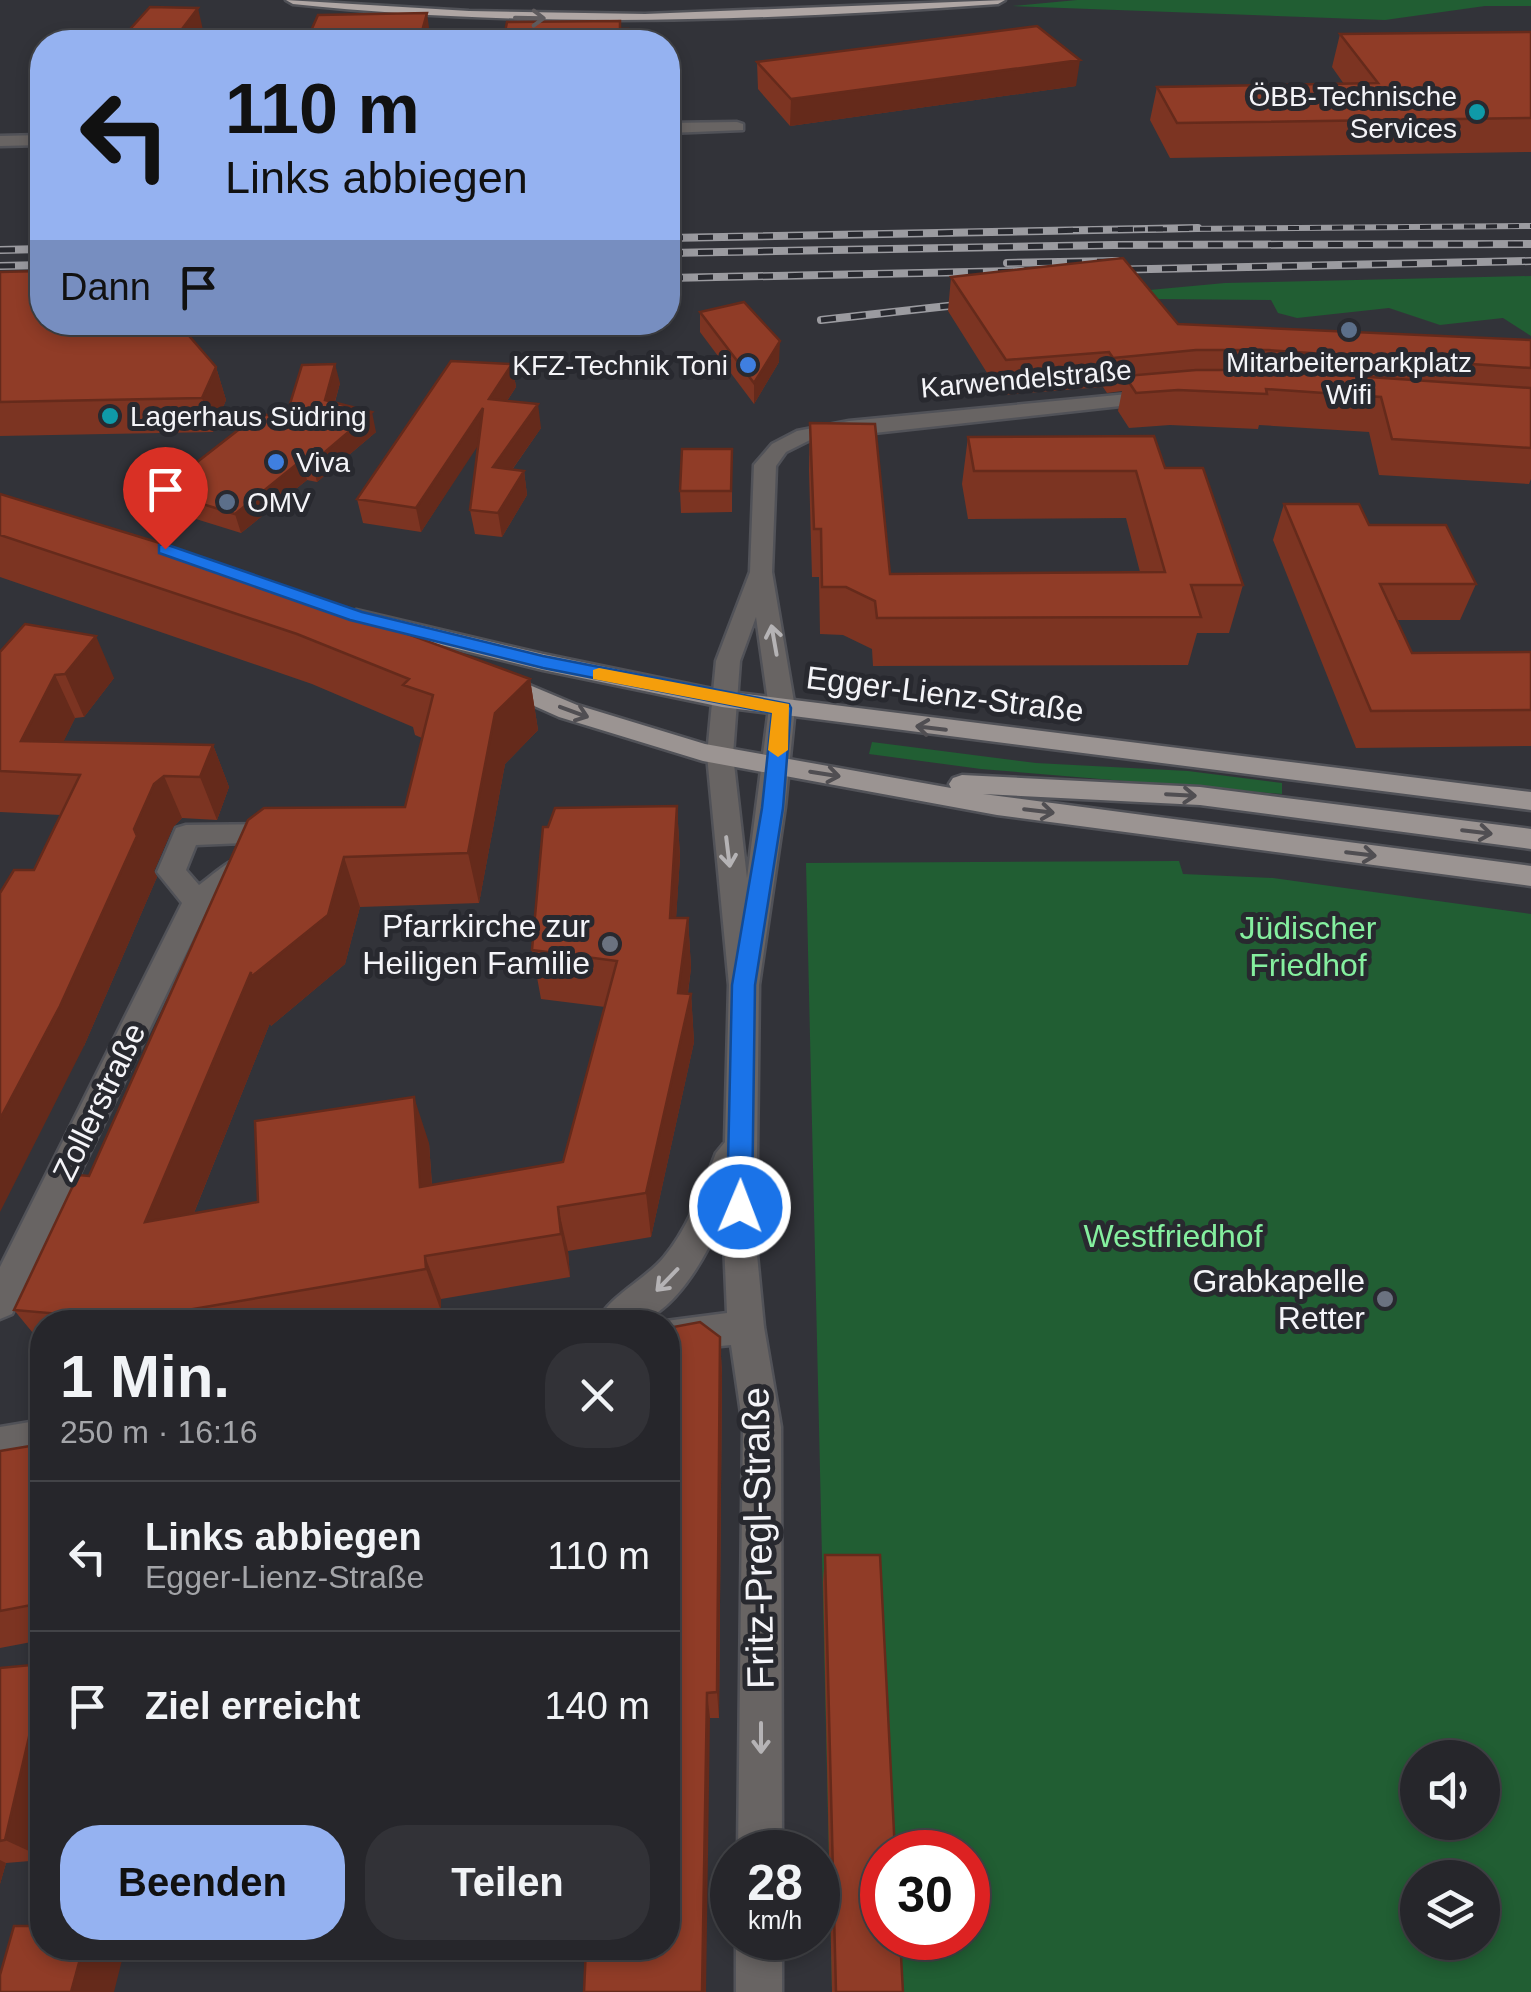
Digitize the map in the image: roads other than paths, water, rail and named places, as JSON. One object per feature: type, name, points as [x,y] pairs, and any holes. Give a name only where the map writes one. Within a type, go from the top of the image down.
[{"type":"highway","points":[[293,0],[427,14],[598,19],[770,14],[998,0]]},
{"type":"main road","name":"Egger-Lienz-Straße","points":[[1531,801],[722,700],[543,662],[346,613],[568,711],[720,754],[997,806],[1531,876]]},
{"type":"main road","name":"Egger-Lienz-Straße","points":[[874,781],[1200,796],[1531,838]]},
{"type":"street","points":[[680,128],[736,127]]},
{"type":"street","points":[[0,141],[30,140]]},
{"type":"street","name":"Karwendelstraße","points":[[782,708],[761,572],[764,465],[779,448],[804,435],[931,417],[1188,395]]},
{"type":"street","name":"Karwendelstraße","points":[[722,700],[732,644],[761,572]]},
{"type":"street","name":"Fritz-Pregl-Straße","points":[[722,700],[720,754],[744,985],[739,1244],[746,1326],[759,1388],[762,1426],[760,1830]]},
{"type":"street","name":"Fritz-Pregl-Straße","points":[[744,985],[782,708]]},
{"type":"street","name":"Zollerstraße","points":[[0,1303],[197,901]]},
{"type":"street","points":[[630,1310],[668,1280],[690,1252],[741,1132]]},
{"type":"street","points":[[680,1334],[746,1326]]},
{"type":"street","points":[[0,1445],[30,1440]]},
{"type":"street","points":[[758,1992],[759,1960]]},
{"type":"railway","points":[[1112,230],[1531,226]]},
{"type":"railway","points":[[1112,230],[1198,228]]},
{"type":"railway","points":[[1068,230],[1112,230]]},
{"type":"railway","points":[[680,238],[1112,230]]},
{"type":"railway","points":[[680,253],[1114,245],[1531,244]]},
{"type":"railway","points":[[0,250],[30,249]]},
{"type":"railway","points":[[1007,263],[1117,261]]},
{"type":"railway","points":[[1102,270],[1531,261]]},
{"type":"railway","points":[[0,266],[30,265]]},
{"type":"railway","points":[[680,278],[1022,271]]},
{"type":"railway","points":[[821,320],[975,303]]},
{"type":"place","name":"ÖBB-Technische Services","points":[[1477,112]]},
{"type":"place","name":"Mitarbeiterparkplatz Wifi","points":[[1349,330]]},
{"type":"place","name":"KFZ-Technik Toni","points":[[748,365]]},
{"type":"place","name":"Lagerhaus Südring","points":[[110,416]]},
{"type":"place","name":"Viva","points":[[276,462]]},
{"type":"place","name":"OMV","points":[[227,502]]},
{"type":"place","name":"Pfarrkirche zur Heiligen Familie","points":[[610,944]]},
{"type":"place","name":"Grabkapelle Retter","points":[[1385,1299]]},
{"type":"park label","name":"Jüdischer Friedhof","points":[[1308,946]]},
{"type":"park label","name":"Westfriedhof","points":[[1173,1236]]}]
